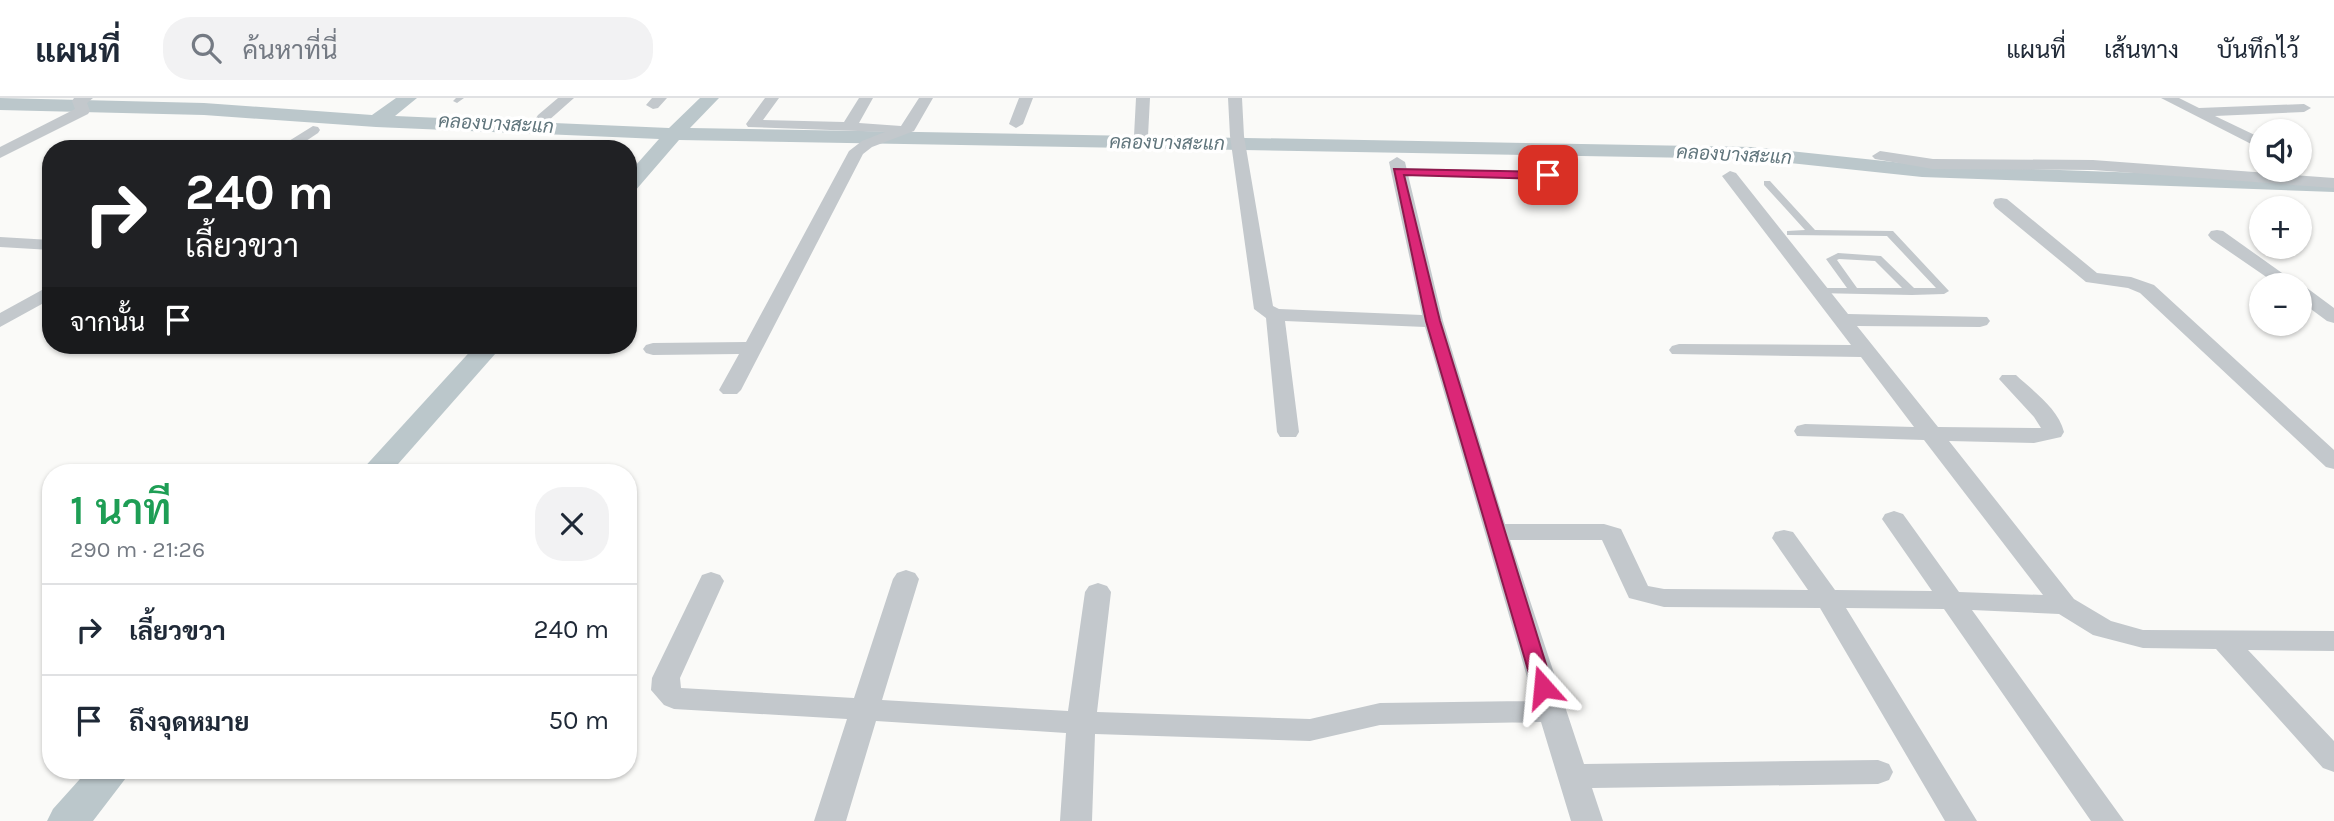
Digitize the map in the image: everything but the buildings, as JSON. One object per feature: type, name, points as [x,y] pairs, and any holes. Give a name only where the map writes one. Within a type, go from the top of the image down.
[{"type":"street","points":[[543,118],[567,98]]},
{"type":"street","points":[[772,98],[752,124],[906,130]]},
{"type":"street","points":[[848,128],[866,98]]},
{"type":"street","points":[[730,390],[857,151],[867,144],[906,130],[926,98]]},
{"type":"street","points":[[1016,124],[1026,98]]},
{"type":"street","points":[[1141,136],[1143,98]]},
{"type":"street","points":[[1235,98],[1238,145],[1261,305],[1275,315],[1433,321]]},
{"type":"street","points":[[2168,98],[2249,138]]},
{"type":"street","points":[[0,153],[83,102]]},
{"type":"street","points":[[2199,112],[2304,108]]},
{"type":"street","points":[[297,140],[313,130]]},
{"type":"street","points":[[1880,156],[1911,163],[1975,168],[2094,165],[2333,184]]},
{"type":"street","points":[[1397,167],[1433,321],[1495,532],[1587,821]]},
{"type":"street","points":[[2312,171],[2333,184]]},
{"type":"street","points":[[1730,176],[2065,605],[2102,628],[2143,639],[2334,641]]},
{"type":"street","points":[[2001,203],[2092,278],[2131,283],[2147,289],[2334,462]]},
{"type":"street","points":[[2217,235],[2272,273]]},
{"type":"street","points":[[0,242],[42,244]]},
{"type":"street","points":[[0,321],[42,296]]},
{"type":"street","points":[[2312,301],[2334,317]]},
{"type":"street","points":[[1275,315],[1288,432]]},
{"type":"street","points":[[1842,320],[1980,321]]},
{"type":"street","points":[[653,349],[751,348]]},
{"type":"street","points":[[1679,350],[1867,351]]},
{"type":"street","points":[[1805,431],[2034,436],[2053,432],[2053,426],[2009,379]]},
{"type":"street","points":[[1894,519],[2108,821]]},
{"type":"street","points":[[1495,532],[1604,531],[1612,535],[1638,592],[1651,596],[1951,600],[2065,605]]},
{"type":"street","points":[[1784,538],[1828,600],[1961,821]]},
{"type":"street","points":[[830,821],[906,579]]},
{"type":"street","points":[[710,581],[666,678],[665,690],[674,698],[1082,723],[1310,730],[1380,715],[1551,711]]},
{"type":"street","points":[[1076,821],[1082,723],[1098,592]]},
{"type":"street","points":[[2224,641],[2334,760]]},
{"type":"street","points":[[1572,776],[1878,772]]},
{"type":"lane","points":[[1397,167],[1548,175]]},
{"type":"lane","points":[[1767,183],[1812,232]]},
{"type":"lane","points":[[1790,233],[1893,234],[1944,291],[1819,291]]},
{"type":"lane","points":[[1854,291],[1831,259],[1838,256],[1878,258],[1912,292]]},
{"type":"waterway","points":[[376,121],[408,98]]},
{"type":"waterway","points":[[674,134],[710,98]]},
{"type":"waterway","name":"คลองบางสะแก","points":[[0,104],[204,109],[376,121]]},
{"type":"waterway","name":"คลองบางสะแก","points":[[376,121],[674,134]]},
{"type":"waterway","points":[[637,177],[674,134]]},
{"type":"waterway","name":"คลองบางสะแก","points":[[674,134],[1753,153],[1922,171],[2334,186]]},
{"type":"waterway","points":[[382,464],[482,354]]},
{"type":"waterway","points":[[68,821],[104,779]]},
{"type":"route","points":[[1543,687],[1433,321],[1398,171],[1548,175]]}]
